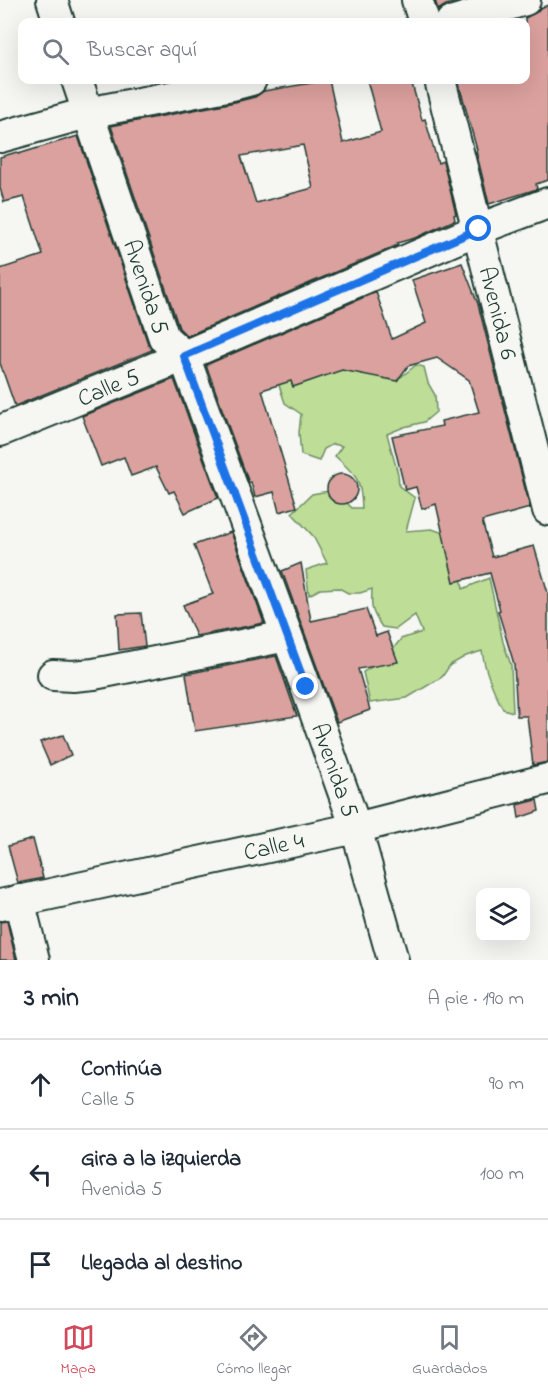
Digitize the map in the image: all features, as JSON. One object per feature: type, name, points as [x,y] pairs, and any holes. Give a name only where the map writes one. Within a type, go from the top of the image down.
[{"type":"street","points":[[52,0],[58,18]]},
{"type":"street","points":[[417,0],[423,18]]},
{"type":"street","points":[[464,18],[525,0]]},
{"type":"street","name":"Avenida 5","points":[[78,84],[164,338],[184,356],[356,828],[393,960]]},
{"type":"street","points":[[0,137],[87,113],[236,84]]},
{"type":"street","name":"Avenida 6","points":[[441,84],[546,493]]},
{"type":"street","name":"Calle 5","points":[[0,432],[184,356],[479,229],[548,203]]},
{"type":"street","points":[[53,675],[94,674],[287,636]]},
{"type":"street","name":"Calle 4","points":[[10,902],[356,828],[548,780]]},
{"type":"street","points":[[10,902],[34,960]]},
{"type":"green space","points":[[345,359],[401,377],[416,365],[424,367],[428,383],[435,395],[436,412],[424,422],[387,434],[399,486],[415,498],[406,531],[432,529],[455,537],[463,589],[489,578],[503,642],[511,665],[513,712],[503,709],[499,702],[487,674],[482,651],[466,656],[450,665],[442,677],[407,698],[370,703],[363,672],[385,659],[401,639],[422,632],[415,615],[396,629],[382,627],[372,609],[372,589],[360,593],[348,593],[339,588],[320,589],[309,595],[306,570],[327,563],[313,536],[292,513],[312,494],[334,490],[352,508],[362,508],[360,490],[353,474],[335,456],[342,446],[333,444],[324,449],[319,461],[301,455],[299,433],[301,414],[285,403],[278,382]]},
{"type":"building","points":[[435,0],[464,0],[438,10]]},
{"type":"building","points":[[548,5],[548,180],[536,184],[537,189],[489,204],[459,84],[530,84],[530,18],[525,18]]},
{"type":"building","points":[[305,84],[330,84],[343,143],[381,132],[368,84],[412,84],[422,120],[425,119],[438,163],[443,161],[456,214],[454,215],[455,220],[415,238],[397,243],[398,245],[187,336],[179,328],[111,126],[255,97],[264,91]],"holes":[[[303,145],[313,188],[256,203],[241,156]]]},
{"type":"building","points":[[78,136],[148,344],[152,350],[15,406],[0,363],[0,269],[43,255],[24,197],[4,202],[0,188],[0,157]]},
{"type":"building","points":[[462,263],[478,304],[530,508],[482,521],[492,557],[534,546],[548,593],[548,762],[533,765],[527,716],[517,716],[514,664],[498,611],[500,610],[490,573],[454,582],[436,504],[422,509],[416,487],[405,490],[392,436],[442,426],[441,421],[479,412],[469,380],[437,358],[408,366],[397,381],[342,370],[293,387],[291,381],[262,390],[297,507],[279,512],[274,492],[255,497],[206,365],[376,292],[392,339],[426,323],[412,280]]},
{"type":"building","points":[[174,379],[218,498],[185,513],[174,491],[169,493],[156,467],[131,476],[124,457],[101,466],[82,416]]},
{"type":"building","points":[[342,474],[352,479],[357,489],[352,499],[342,504],[332,499],[327,489],[332,479]]},
{"type":"building","points":[[231,532],[264,623],[196,636],[183,605],[213,594],[194,545]]},
{"type":"building","points":[[301,563],[311,621],[366,609],[376,636],[387,632],[398,662],[358,669],[370,710],[337,722],[282,571]]},
{"type":"building","points":[[141,613],[145,646],[119,650],[117,614]]},
{"type":"building","points":[[276,656],[297,716],[195,731],[186,674]]},
{"type":"building","points":[[63,735],[71,755],[50,765],[40,742]]},
{"type":"building","points":[[537,800],[539,811],[519,818],[517,805]]},
{"type":"building","points":[[33,839],[43,878],[18,883],[8,846]]},
{"type":"building","points":[[7,921],[16,960],[0,960],[0,922]]},
{"type":"route","points":[[306,687],[184,356],[479,229]]}]
